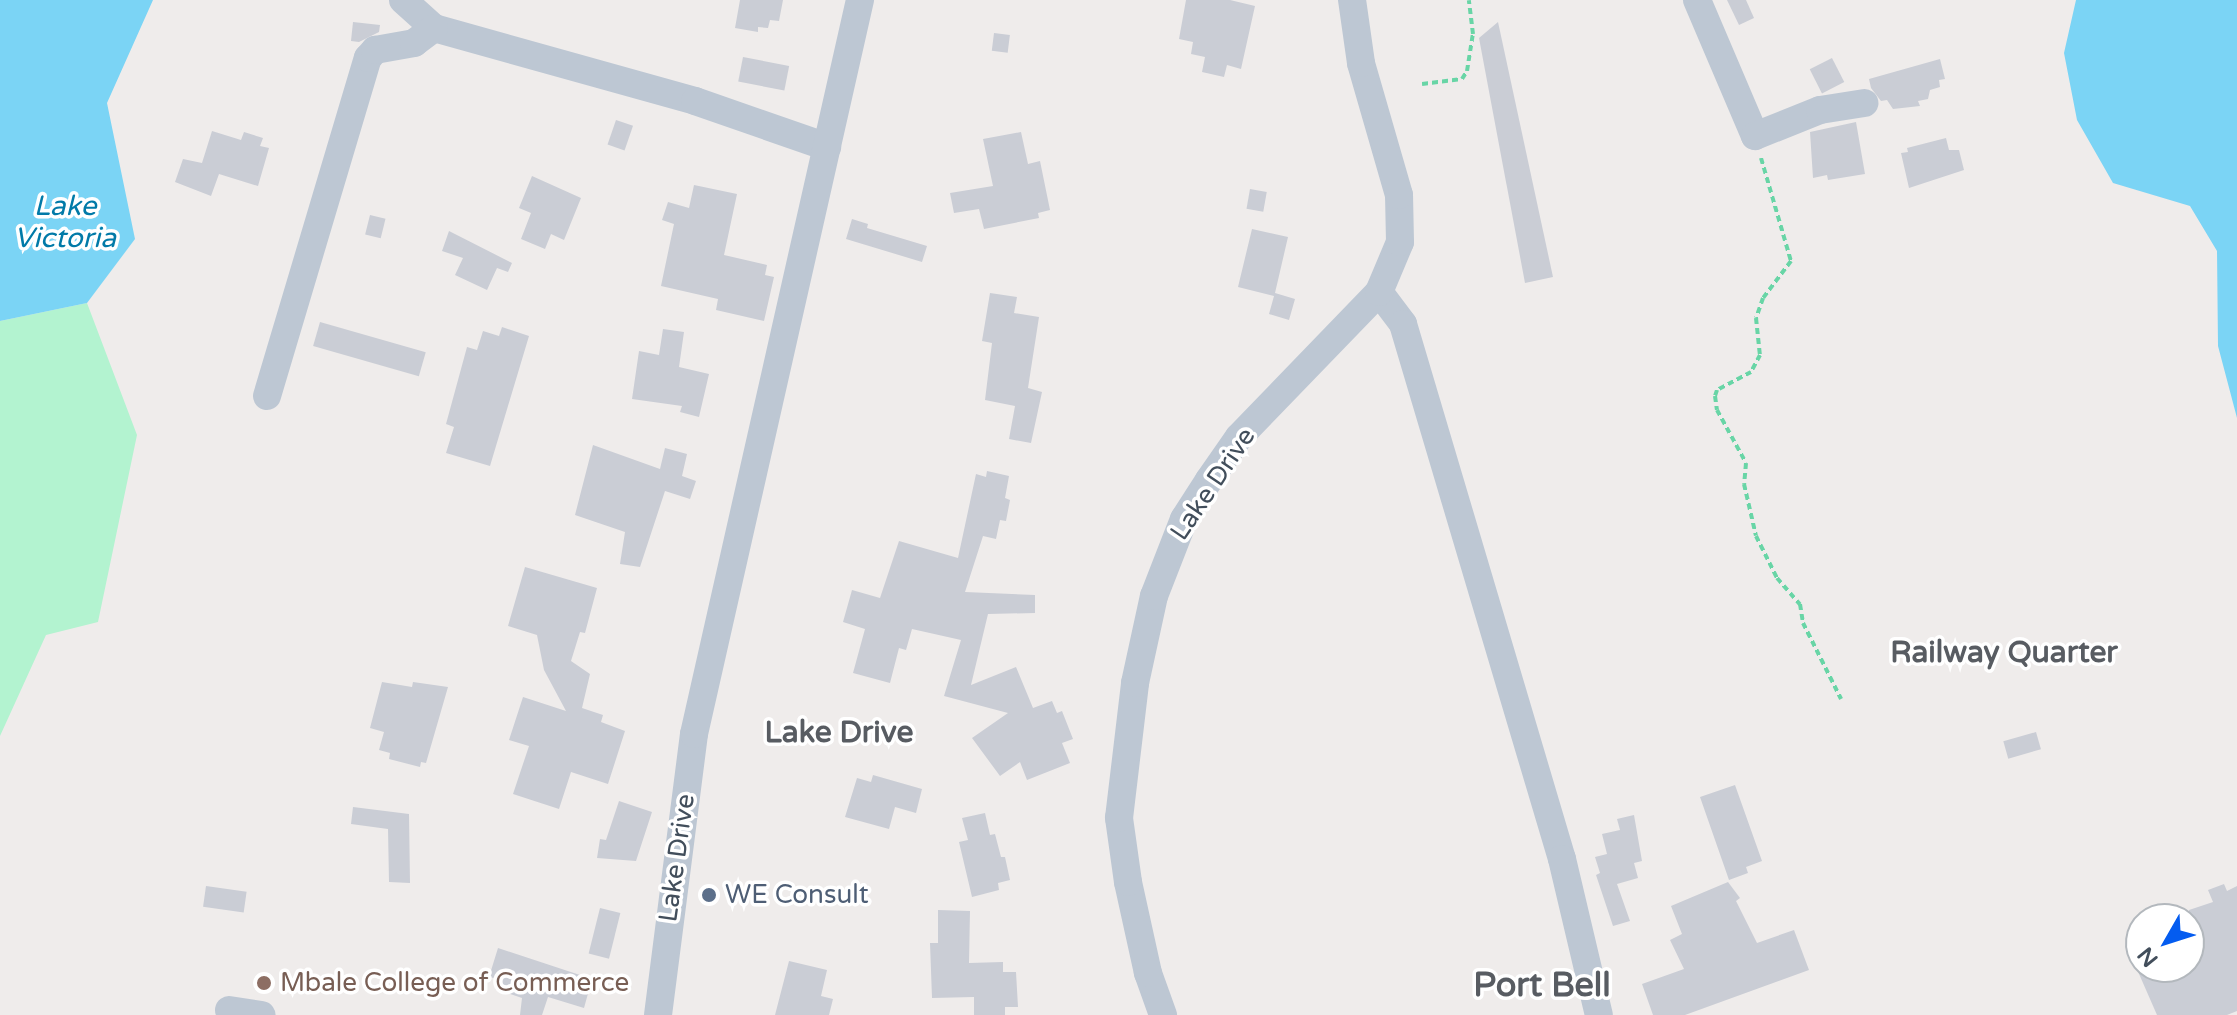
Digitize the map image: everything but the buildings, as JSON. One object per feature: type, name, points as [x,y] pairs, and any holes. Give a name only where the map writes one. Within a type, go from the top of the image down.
[{"type":"street","points":[[403,0],[416,16],[434,28],[695,101],[827,147]]},
{"type":"street","name":"Lake Drive","points":[[658,1015],[694,734],[860,0]]},
{"type":"street","name":"Lake Drive","points":[[1163,1015],[1148,973],[1128,882],[1119,818],[1140,651],[1165,559],[1184,519],[1239,437],[1379,292],[1400,242],[1399,195],[1361,63],[1352,0]]},
{"type":"street","points":[[1697,0],[1755,136],[1820,110],[1864,103]]},
{"type":"street","points":[[267,396],[368,58],[375,50],[414,43],[434,28]]},
{"type":"street","points":[[1379,292],[1403,324],[1562,859],[1599,1015]]},
{"type":"street","points":[[229,1010],[262,1015]]},
{"type":"path","points":[[1422,84],[1462,79],[1467,71],[1473,34],[1469,0]]},
{"type":"path","points":[[1755,136],[1791,261],[1763,298],[1756,318],[1760,355],[1751,372],[1717,390],[1717,410],[1746,463],[1744,484],[1756,536],[1777,578],[1800,604],[1803,623],[1841,699]]},
{"type":"green space","points":[[87,303],[137,435],[98,622],[46,635],[0,736],[0,321]]},
{"type":"water","name":"Lake Victoria","points":[[0,0],[153,0],[107,103],[135,239],[87,303],[0,321]]},
{"type":"water","points":[[2076,0],[2237,0],[2237,418],[2218,346],[2217,251],[2190,206],[2113,183],[2077,120],[2064,53]]},
{"type":"place","name":"WE Consult","points":[[709,895]]},
{"type":"place","name":"Mbale College of Commerce","points":[[264,983]]},
{"type":"district","name":"Railway Quarter","points":[[2004,653]]},
{"type":"district","name":"Lake Drive","points":[[839,733]]},
{"type":"district","name":"Port Bell","points":[[1542,986]]}]
